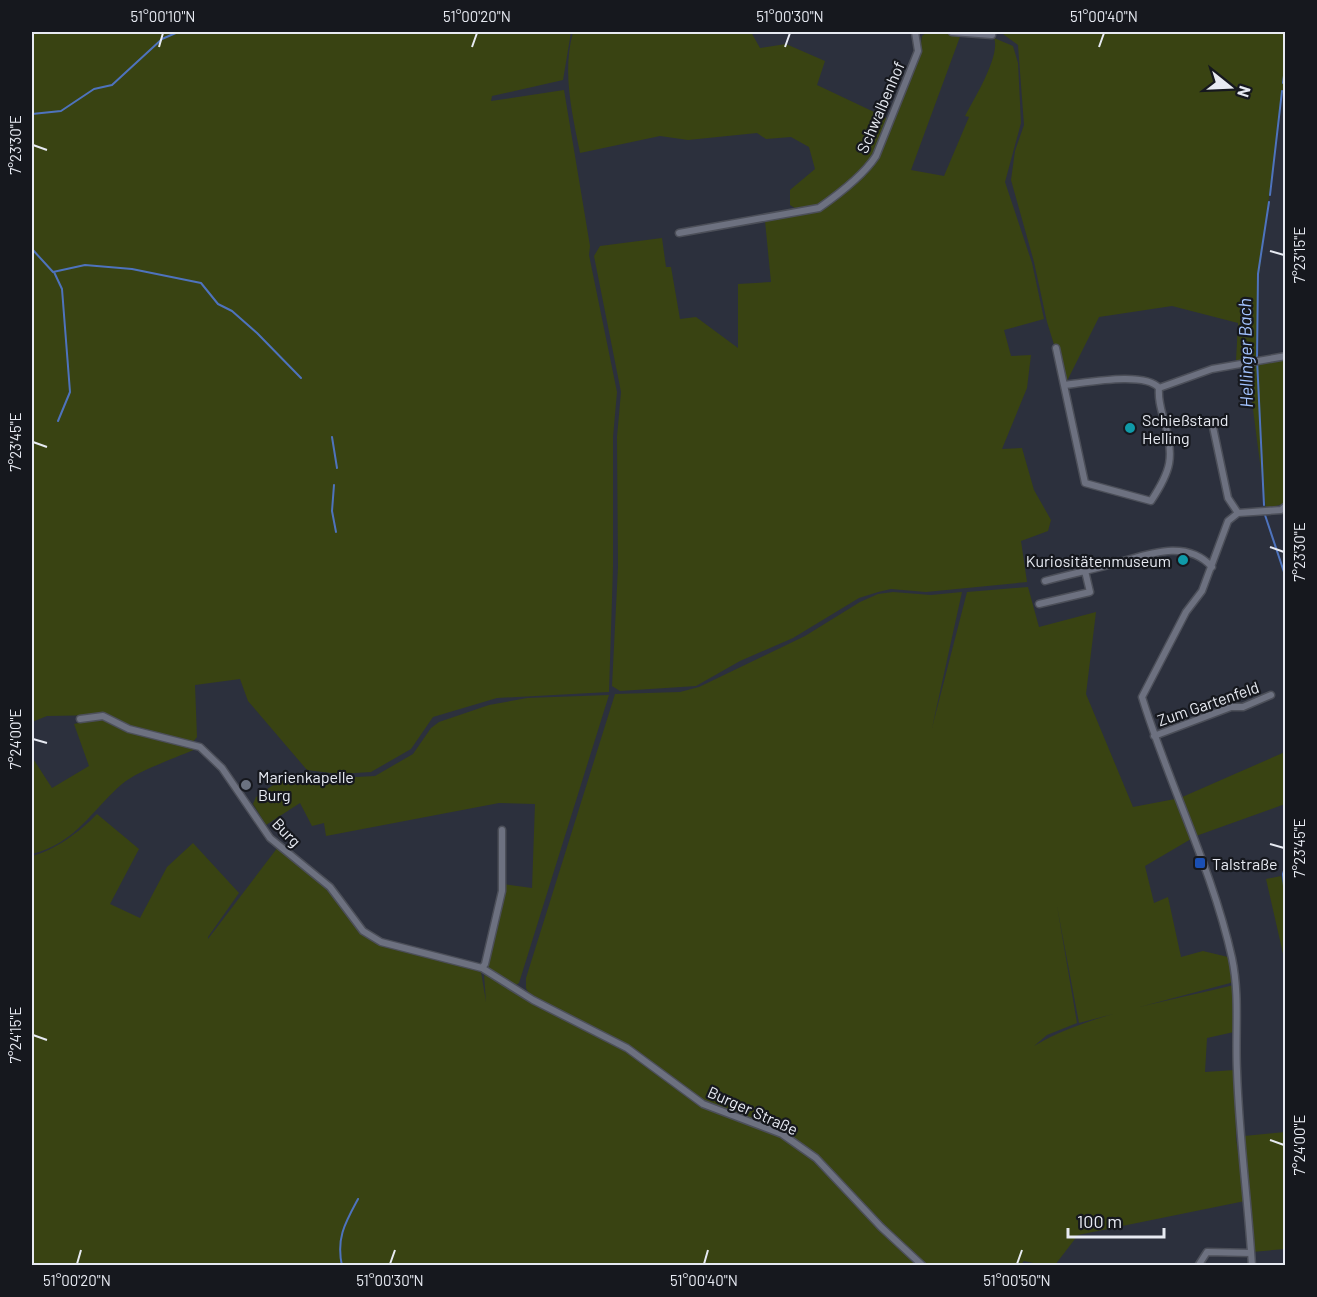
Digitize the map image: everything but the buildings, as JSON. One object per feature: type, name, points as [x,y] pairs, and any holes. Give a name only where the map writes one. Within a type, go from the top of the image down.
[{"type":"street","name":"Schwalbenhof","points":[[679,233],[819,208],[828,202],[870,165],[876,156],[918,51],[915,32]]},
{"type":"street","points":[[952,32],[992,35]]},
{"type":"street","points":[[1056,348],[1082,478],[1085,483],[1151,501],[1171,465],[1169,438],[1160,408],[1159,388]]},
{"type":"street","points":[[1159,388],[1212,369],[1286,356]]},
{"type":"street","points":[[1064,385],[1120,379],[1150,382],[1159,388]]},
{"type":"street","points":[[1214,427],[1228,498],[1238,513]]},
{"type":"street","points":[[1252,1266],[1237,1070],[1237,992],[1232,958],[1209,878],[1154,736],[1142,697],[1145,687],[1186,612],[1202,591],[1228,521],[1238,513],[1281,510],[1286,506]]},
{"type":"street","points":[[1045,581],[1149,552],[1183,552],[1199,556],[1212,567]]},
{"type":"street","points":[[1040,604],[1090,592],[1085,571]]},
{"type":"street","name":"Zum Gartenfeld","points":[[1154,736],[1231,707],[1243,707],[1271,695]]},
{"type":"street","name":"Burg","points":[[80,719],[103,716],[129,729],[200,747],[222,768],[270,838],[330,887],[363,931],[381,942],[482,968],[519,991]]},
{"type":"street","points":[[482,968],[485,964],[502,891],[502,830]]},
{"type":"street","name":"Burger Straße","points":[[519,991],[619,1043],[703,1104],[773,1130],[797,1143],[816,1158],[875,1222],[923,1266]]},
{"type":"street","points":[[1198,1266],[1207,1252],[1251,1253]]},
{"type":"green space","points":[[32,32],[571,32],[563,80],[492,96],[491,101],[564,90],[590,246],[589,255],[617,392],[613,437],[613,567],[609,692],[497,698],[433,717],[411,749],[371,772],[339,774],[307,770],[248,701],[240,679],[195,685],[197,737],[193,742],[143,733],[104,715],[47,716],[32,722]]},
{"type":"green space","points":[[573,32],[751,32],[760,48],[786,44],[825,61],[817,85],[891,120],[870,165],[819,207],[798,210],[790,205],[790,190],[815,169],[809,147],[791,137],[766,139],[757,133],[688,140],[660,136],[580,153],[571,108],[568,77]]},
{"type":"green space","points":[[927,32],[961,34],[911,170],[944,176],[969,117],[965,116],[994,55],[994,38],[1013,46],[1018,63],[1021,123],[1005,182],[1032,263],[1044,319],[1004,330],[1011,356],[1031,355],[1027,388],[1002,449],[1022,448],[1034,490],[1051,520],[1048,531],[1021,541],[1027,582],[926,592],[891,589],[878,592],[859,598],[793,638],[740,661],[696,686],[620,691],[612,686],[618,567],[617,437],[621,392],[594,256],[600,246],[662,238],[666,267],[671,267],[680,319],[696,317],[738,348],[738,284],[771,282],[765,221],[819,209],[871,167],[920,52],[922,36]]},
{"type":"green space","points":[[980,32],[1285,32],[1285,71],[1259,277],[1256,359],[1236,361],[1238,323],[1172,306],[1099,317],[1066,383],[1047,322],[1034,262],[1011,180],[1015,151],[1024,125],[1018,45],[1003,34]]},
{"type":"green space","points":[[1285,359],[1286,503],[1266,509],[1248,371],[1243,366]]},
{"type":"green space","points":[[1028,587],[1039,627],[1096,612],[1086,694],[1133,807],[1175,799],[1191,839],[1145,866],[1154,903],[1168,897],[1181,957],[1203,951],[1228,957],[1234,982],[1137,1008],[1234,985],[1234,1032],[1207,1038],[1205,1072],[1235,1070],[1236,1138],[1245,1201],[1078,1235],[1055,1265],[1024,1261],[1019,1266],[926,1265],[804,1146],[781,1130],[704,1103],[630,1048],[530,996],[526,988],[526,978],[615,694],[680,692],[699,687],[805,636],[860,602],[878,594],[893,592],[931,595],[962,592],[932,728],[967,592]],"holes":[[[1057,906],[1079,1023],[1123,1011],[1080,1025],[1034,1046],[1047,1035],[1077,1023]]]},
{"type":"green space","points":[[609,695],[519,983],[516,985],[488,970],[487,963],[503,884],[532,888],[535,804],[499,803],[326,836],[324,823],[312,826],[300,803],[266,825],[253,804],[256,797],[276,783],[307,772],[338,778],[375,776],[413,754],[431,728],[439,722],[489,705],[527,698]]},
{"type":"green space","points":[[103,717],[128,730],[198,748],[129,779],[72,834],[47,849],[32,854],[32,757],[52,788],[89,766],[74,724]]},
{"type":"green space","points":[[1285,752],[1285,804],[1196,836],[1180,798]]},
{"type":"green space","points":[[97,814],[139,849],[110,904],[140,918],[167,867],[193,843],[239,893],[208,939],[278,847],[318,879],[363,933],[381,943],[481,972],[486,1002],[484,974],[626,1050],[702,1106],[779,1135],[817,1161],[881,1232],[920,1265],[32,1265],[32,856],[67,840]]},
{"type":"green space","points":[[1281,876],[1285,889],[1285,999],[1284,958],[1266,879]]},
{"type":"green space","points":[[1285,1132],[1285,1249],[1252,1252],[1244,1136]]},
{"type":"waterway","points":[[32,114],[61,111],[94,89],[112,85],[162,39],[178,32]]},
{"type":"waterway","name":"Hellinger Bach","points":[[1283,83],[1286,61]]},
{"type":"waterway","name":"Hellinger Bach","points":[[1270,195],[1282,91]]},
{"type":"waterway","name":"Hellinger Bach","points":[[1264,505],[1257,359],[1258,274],[1269,202]]},
{"type":"waterway","points":[[32,249],[53,272],[85,265],[132,269],[201,283],[218,304],[232,311],[257,333],[301,378]]},
{"type":"waterway","points":[[54,272],[62,289],[70,392],[58,421]]},
{"type":"waterway","points":[[332,437],[337,468]]},
{"type":"waterway","points":[[334,485],[332,511],[336,532]]},
{"type":"waterway","name":"Hellinger Bach","points":[[1265,515],[1286,578]]},
{"type":"waterway","name":"Hellinger Bach","points":[[1286,864],[1283,874],[1286,910]]},
{"type":"waterway","points":[[342,1266],[341,1239],[358,1199]]},
{"type":"place","name":"Schießstand Helling","points":[[1130,428]]},
{"type":"place","name":"Kuriositätenmuseum","points":[[1183,560]]},
{"type":"place","name":"Marienkapelle Burg","points":[[246,785]]},
{"type":"place","name":"Talstraße","points":[[1200,863]]}]
